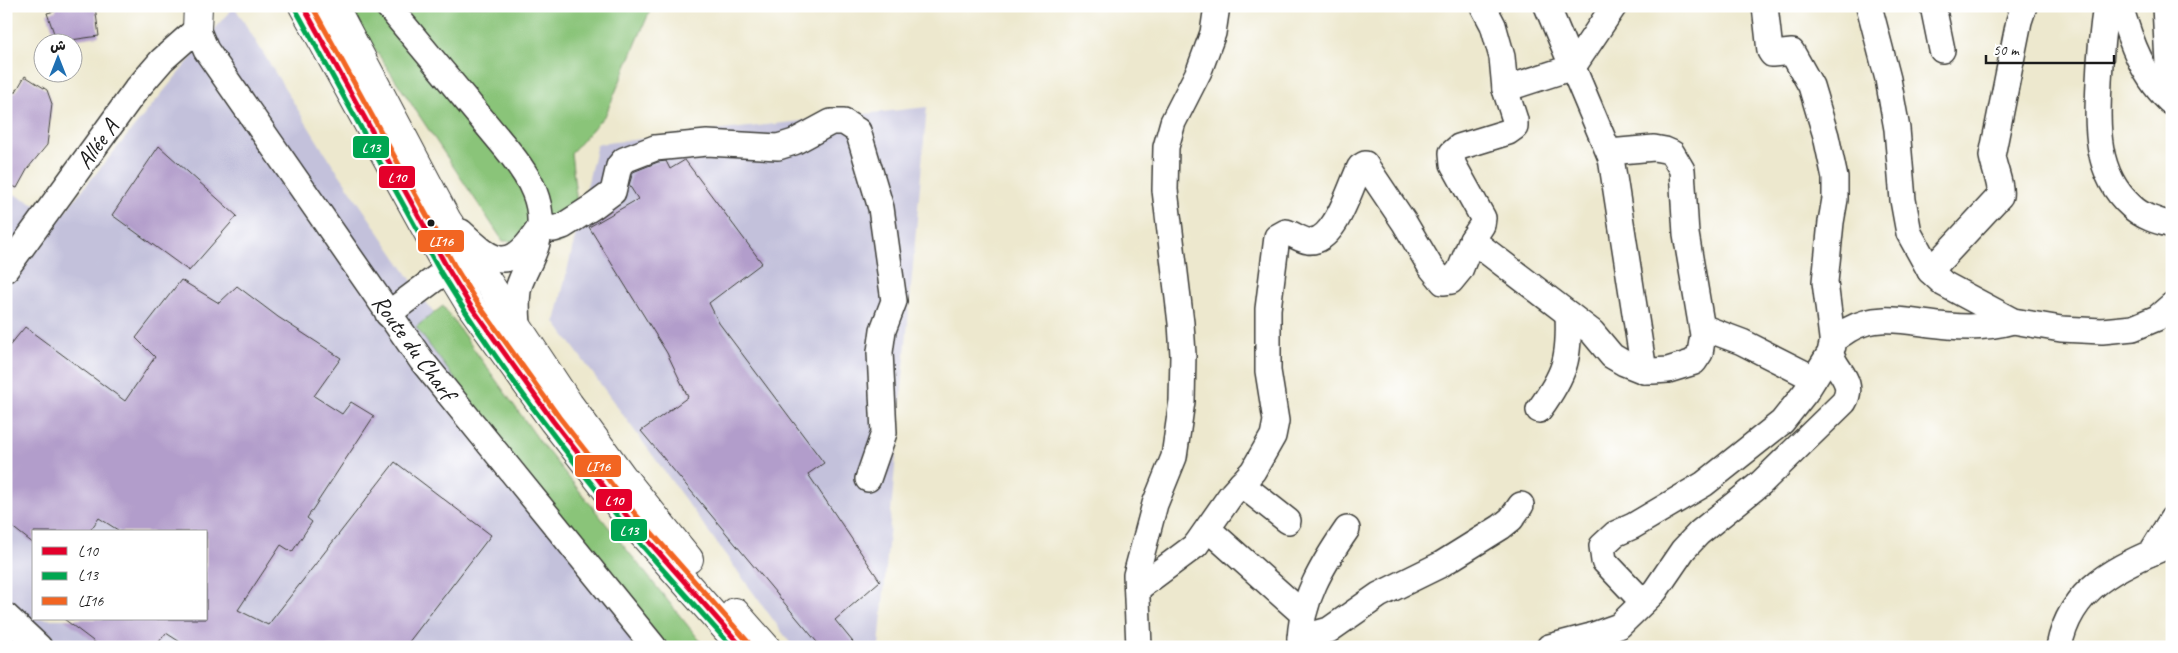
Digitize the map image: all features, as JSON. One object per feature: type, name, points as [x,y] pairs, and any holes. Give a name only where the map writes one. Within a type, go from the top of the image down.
[{"type":"highway","points":[[303,6],[470,306],[553,421],[630,520],[742,647]]},
{"type":"highway","points":[[337,13],[447,220],[569,404],[669,536],[766,647]]},
{"type":"street","points":[[388,6],[522,168],[533,186],[541,225],[537,244],[519,286],[518,325]]},
{"type":"street","points":[[1139,647],[1136,575],[1155,504],[1174,457],[1182,401],[1183,354],[1181,323],[1164,190],[1166,147],[1173,122],[1199,71],[1213,33],[1217,6]]},
{"type":"street","points":[[1137,589],[1196,545],[1253,470],[1273,436],[1276,421],[1268,371],[1268,309],[1277,237],[1286,232],[1307,241],[1319,239],[1332,230],[1360,168],[1365,164],[1404,222],[1430,266],[1446,284],[1455,279],[1472,240],[1482,225],[1483,218],[1453,164],[1452,153],[1459,147],[1508,132],[1515,127],[1515,120],[1505,89],[1502,57],[1492,25],[1483,6]]},
{"type":"street","points":[[1547,6],[1609,152],[1626,247],[1644,371]]},
{"type":"street","points":[[1505,89],[1573,67],[1614,6]]},
{"type":"street","points":[[1549,647],[1591,636],[1619,626],[1655,591],[1683,550],[1699,533],[1761,483],[1844,402],[1847,388],[1845,376],[1832,360],[1825,282],[1835,199],[1835,178],[1826,136],[1811,86],[1792,52],[1771,53],[1765,6]]},
{"type":"street","points":[[1869,6],[1888,79],[1897,129],[1903,200],[1909,233],[1930,271],[1944,284],[2013,321],[2061,329],[2102,331],[2133,328],[2157,318],[2172,306]]},
{"type":"street","points":[[1933,6],[1942,50]]},
{"type":"street","points":[[1930,271],[2000,196],[2000,187],[1995,174],[1992,156],[2019,21],[2024,6]]},
{"type":"street","points":[[2106,6],[2099,71],[2097,120],[2102,159],[2110,180],[2130,206],[2146,217],[2172,225]]},
{"type":"street","points":[[2120,6],[2134,48],[2149,76],[2171,102]]},
{"type":"street","points":[[2165,6],[2171,102]]},
{"type":"street","name":"Allée A","points":[[6,269],[136,90],[198,18]]},
{"type":"street","name":"Route du Charf","points":[[198,18],[206,50],[422,361],[484,440],[654,647]]},
{"type":"street","points":[[541,225],[554,229],[563,226],[594,206],[613,192],[619,166],[624,160],[655,148],[707,143],[778,147],[794,142],[831,122],[844,122],[858,131],[881,208],[894,301],[883,330],[880,352],[884,433],[868,479]]},
{"type":"street","points":[[1472,240],[1592,332],[1612,356],[1644,371],[1668,370],[1694,362],[1703,345],[1702,327],[1686,234],[1682,170],[1672,153],[1665,150],[1654,148],[1609,152]]},
{"type":"street","points":[[447,220],[486,255],[501,259],[511,258],[524,251],[541,225]]},
{"type":"street","points":[[388,314],[448,269]]},
{"type":"street","points":[[1539,410],[1562,375],[1568,352],[1568,314]]},
{"type":"street","points":[[1643,602],[1604,561],[1602,546],[1608,539],[1704,484],[1782,422],[1805,393],[1832,349],[1835,339],[1853,327],[1886,319],[1947,326],[1984,327],[2013,321]]},
{"type":"street","points":[[1702,327],[1742,342],[1813,378]]},
{"type":"street","points":[[1241,484],[1288,521]]},
{"type":"street","points":[[1301,633],[1329,630],[1379,595],[1440,565],[1501,527],[1511,519],[1521,505]]},
{"type":"street","points":[[2059,647],[2066,620],[2082,597],[2110,573],[2162,548],[2172,519]]},
{"type":"street","points":[[1301,633],[1315,580],[1328,556],[1347,529]]},
{"type":"street","points":[[1208,530],[1301,633]]},
{"type":"street","points":[[6,616],[39,647]]},
{"type":"shaded area","points":[[234,6],[321,147],[660,647],[6,647],[6,190],[60,217]]},
{"type":"shaded area","points":[[927,107],[879,647],[793,647],[555,322],[597,144]]},
{"type":"green space","points":[[346,6],[652,6],[606,114],[571,153],[580,229],[561,243],[503,241]]},
{"type":"green space","points":[[443,306],[541,443],[705,647],[667,647],[522,469],[416,327]]},
{"type":"building","points":[[58,6],[95,6],[99,36],[82,38],[82,32],[54,32],[47,13],[55,11]]},
{"type":"building","points":[[25,76],[47,90],[52,104],[47,145],[28,168],[17,188],[6,183],[6,88],[15,93]]},
{"type":"building","points":[[159,146],[237,216],[189,271],[112,215]]},
{"type":"building","points":[[685,160],[762,263],[709,303],[719,323],[824,463],[808,474],[880,581],[835,620],[857,647],[821,647],[641,431],[688,397],[667,353],[589,227],[638,199],[629,185],[633,172],[658,162],[666,161],[670,169]]},
{"type":"building","points":[[181,280],[219,303],[237,286],[278,317],[341,358],[314,396],[342,414],[351,402],[374,416],[307,518],[312,522],[292,552],[281,545],[238,610],[268,625],[395,462],[491,535],[405,647],[188,647],[166,633],[155,647],[101,647],[65,620],[208,620],[208,530],[118,530],[99,518],[90,530],[32,530],[32,542],[6,522],[6,350],[25,327],[125,401],[155,357],[136,338]]},
{"type":"transit line","name":"L10","points":[[303,6],[448,269],[470,305],[553,421],[630,520],[742,647]]},
{"type":"transit line","name":"LI16","points":[[312,6],[454,265],[476,301],[559,417],[636,515],[748,642]]},
{"type":"transit line","name":"L13","points":[[296,10],[441,273],[483,338],[528,402],[600,494],[650,555],[732,647]]}]
